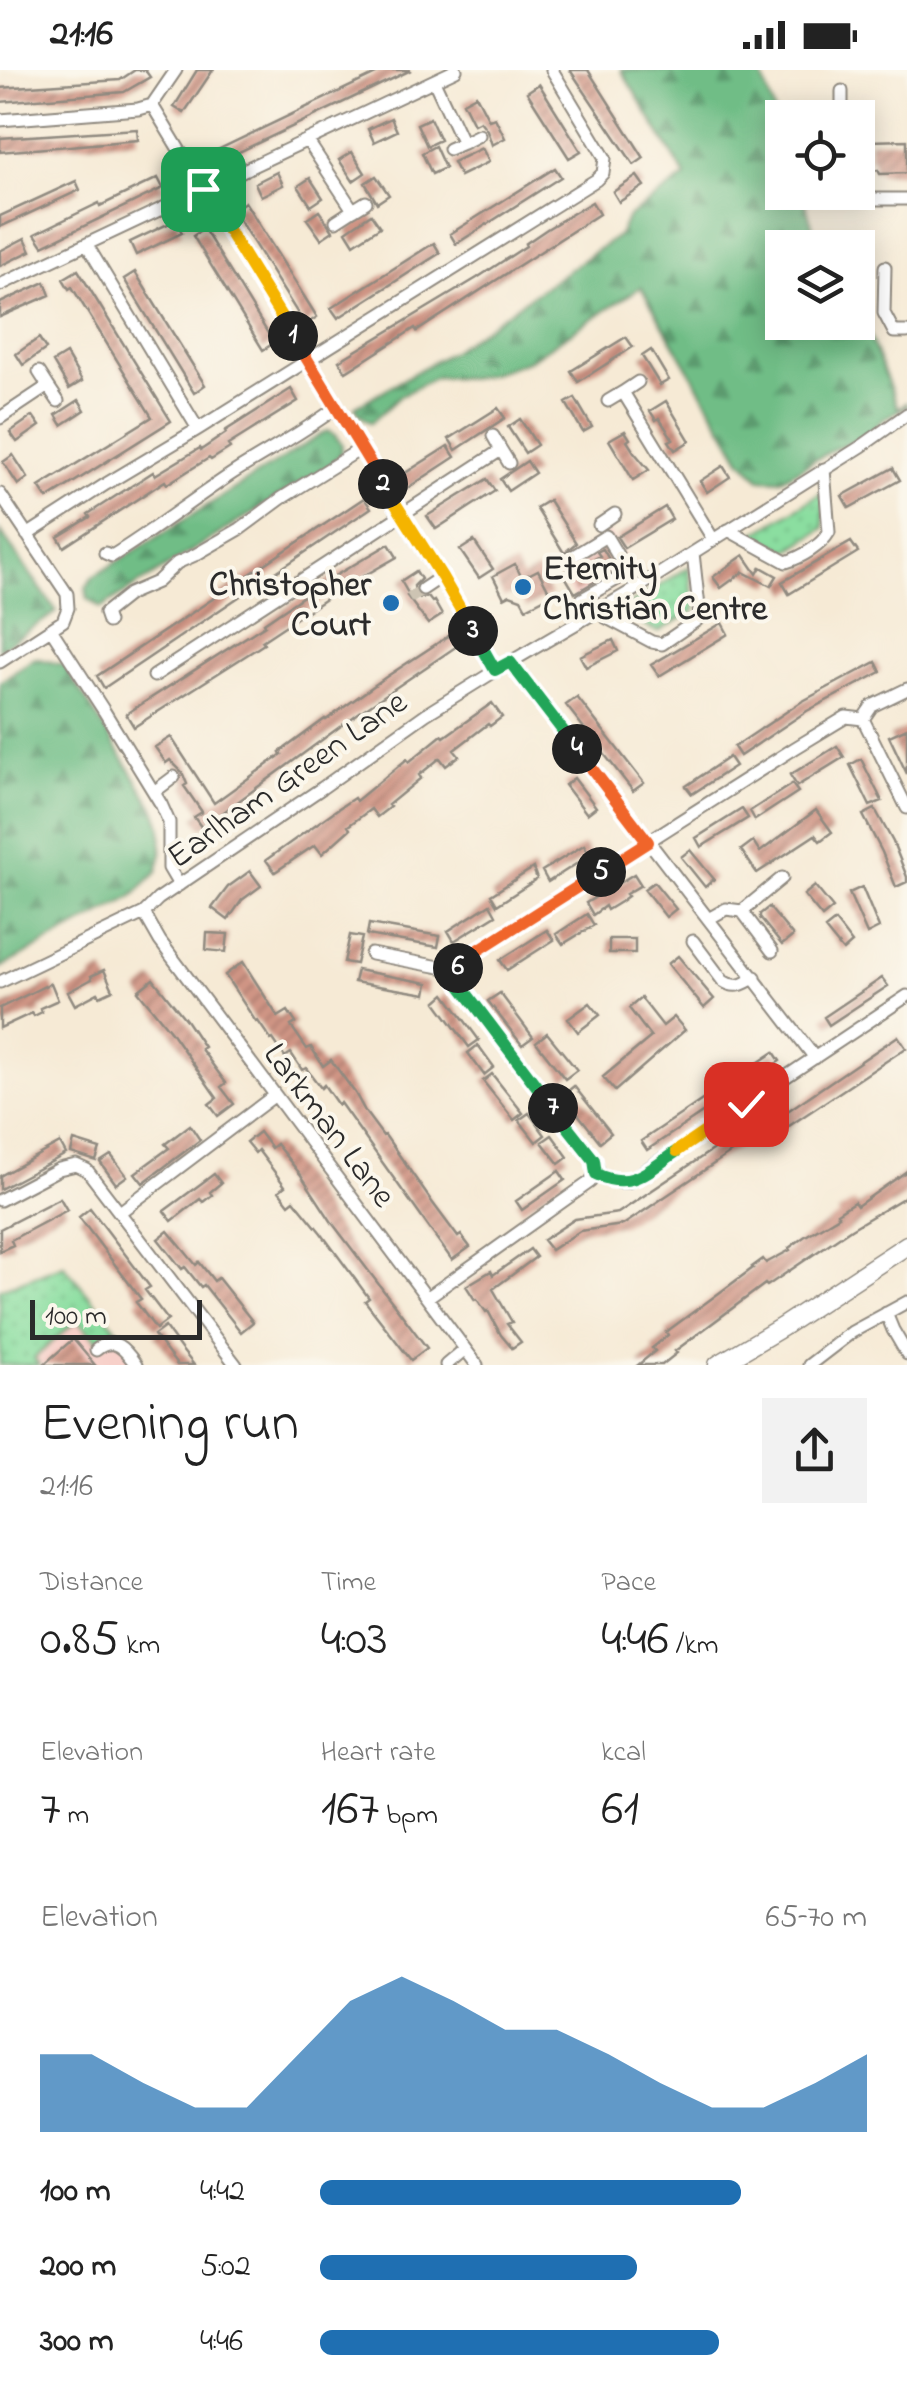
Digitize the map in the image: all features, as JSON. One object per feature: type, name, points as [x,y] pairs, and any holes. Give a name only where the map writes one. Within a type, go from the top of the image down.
[{"type":"highway","points":[[718,1365],[907,1245]]},
{"type":"highway","points":[[740,1365],[782,1327]]},
{"type":"street","points":[[0,120],[138,109],[152,105],[176,70]]},
{"type":"street","points":[[0,286],[456,70]]},
{"type":"street","points":[[27,536],[596,180],[606,166],[602,151],[552,70]]},
{"type":"street","points":[[434,80],[463,143]]},
{"type":"street","points":[[842,91],[842,100]]},
{"type":"street","points":[[152,105],[495,670]]},
{"type":"street","points":[[449,150],[479,136]]},
{"type":"street","points":[[307,140],[353,210]]},
{"type":"street","points":[[875,199],[907,198]]},
{"type":"street","points":[[336,221],[366,202]]},
{"type":"street","points":[[87,245],[198,429]]},
{"type":"street","points":[[885,266],[884,314],[894,332],[907,332]]},
{"type":"street","points":[[40,372],[58,400]]},
{"type":"street","points":[[608,402],[638,382]]},
{"type":"street","points":[[0,418],[48,386]]},
{"type":"street","points":[[623,392],[713,540]]},
{"type":"street","points":[[105,553],[112,556],[337,407]]},
{"type":"street","name":"Earlham Green Lane","points":[[0,982],[144,914],[158,899],[426,714],[637,588],[907,414]]},
{"type":"street","points":[[862,446],[901,428]]},
{"type":"street","points":[[493,436],[509,463]]},
{"type":"street","points":[[108,622],[105,612],[118,600],[157,582],[177,563],[240,530],[282,498],[362,448]]},
{"type":"street","points":[[154,676],[501,450]]},
{"type":"street","points":[[728,530],[786,562],[809,551],[830,532],[824,469]]},
{"type":"street","points":[[0,494],[66,594],[67,613],[51,630],[0,662]]},
{"type":"street","points":[[572,558],[606,536],[637,588]]},
{"type":"street","points":[[628,573],[582,599],[595,614],[662,644],[700,616],[693,552]]},
{"type":"street","points":[[423,589],[442,577]]},
{"type":"street","points":[[51,630],[154,792],[169,822],[169,868],[179,885]]},
{"type":"street","points":[[510,662],[815,1058]]},
{"type":"street","points":[[863,719],[872,706],[907,689]]},
{"type":"street","points":[[428,1297],[596,1174],[594,1160],[458,982],[456,970],[466,958],[846,717],[863,719]]},
{"type":"street","points":[[863,719],[907,808]]},
{"type":"street","points":[[154,792],[174,777]]},
{"type":"street","points":[[742,911],[782,878]]},
{"type":"street","points":[[710,918],[726,909],[742,911],[772,950]]},
{"type":"street","name":"Larkman Lane","points":[[144,914],[160,942],[477,1365]]},
{"type":"street","points":[[693,941],[729,985],[736,986],[754,977]]},
{"type":"street","points":[[371,954],[456,970]]},
{"type":"street","points":[[596,1174],[628,1182],[907,996]]},
{"type":"street","points":[[546,1099],[558,1090]]},
{"type":"street","points":[[120,1212],[275,1095]]},
{"type":"street","points":[[0,1200],[59,1169],[76,1165],[92,1174],[236,1365]]},
{"type":"street","points":[[809,1365],[842,1338],[907,1302]]},
{"type":"street","points":[[886,1313],[907,1354]]},
{"type":"street","points":[[96,1350],[110,1342],[116,1344],[136,1365]]},
{"type":"street","points":[[446,1365],[466,1350]]},
{"type":"shaded area","points":[[608,530],[637,574],[580,607],[553,566]]},
{"type":"shaded area","points":[[64,1265],[133,1350],[144,1365],[0,1365]]},
{"type":"green space","points":[[621,70],[760,70],[770,100],[765,100],[765,210],[807,210],[814,230],[765,230],[765,340],[871,340],[898,408],[907,406],[885,418],[863,438],[834,449],[780,480],[760,479],[741,459],[641,287],[527,361],[487,375],[436,377],[400,396],[371,423],[361,416],[355,407],[449,353],[619,235],[628,217],[686,177]]},
{"type":"green space","points":[[327,431],[342,445],[341,453],[332,463],[101,608],[88,599],[86,588],[93,577]]},
{"type":"green space","points":[[823,492],[824,528],[788,551],[753,535]]},
{"type":"green space","points":[[0,531],[57,612],[0,649]]},
{"type":"green space","points":[[689,567],[695,610],[658,632],[618,612]]},
{"type":"green space","points":[[35,658],[64,665],[155,809],[161,826],[162,853],[157,872],[132,897],[0,968],[0,682]]},
{"type":"green space","points":[[64,1265],[116,1328],[97,1340],[77,1320],[34,1358],[39,1365],[0,1365],[0,1289]]},
{"type":"building","points":[[135,70],[145,70],[150,77],[124,92],[0,102],[0,88],[120,80]]},
{"type":"building","points":[[197,70],[213,70],[184,113],[174,107]]},
{"type":"building","points":[[384,70],[411,70],[218,162],[213,152]]},
{"type":"building","points":[[570,70],[588,70],[644,158],[634,165]]},
{"type":"building","points":[[539,84],[581,151],[569,158],[527,92]]},
{"type":"building","points":[[476,95],[489,120],[495,118],[505,138],[492,145],[487,130],[480,121],[474,124],[463,102]]},
{"type":"building","points":[[391,118],[397,131],[374,142],[368,129]]},
{"type":"building","points":[[430,118],[440,140],[427,146],[417,124]]},
{"type":"building","points":[[137,129],[138,140],[0,152],[0,138]]},
{"type":"building","points":[[907,140],[907,173],[880,174],[875,171],[875,141]]},
{"type":"building","points":[[435,146],[445,168],[432,174],[422,153]]},
{"type":"building","points":[[482,148],[489,162],[460,176],[453,162]]},
{"type":"building","points":[[352,152],[365,173],[353,181],[339,160]]},
{"type":"building","points":[[555,168],[561,177],[456,244],[450,234]]},
{"type":"building","points":[[277,172],[283,185],[261,196],[255,183]]},
{"type":"building","points":[[376,176],[389,195],[377,203],[365,183]]},
{"type":"building","points":[[637,176],[644,186],[619,202],[613,192]]},
{"type":"building","points":[[158,178],[163,188],[43,246],[35,234],[99,203],[100,206]]},
{"type":"building","points":[[310,178],[323,198],[311,206],[298,186]]},
{"type":"building","points":[[76,181],[80,190],[0,227],[0,216]]},
{"type":"building","points":[[245,202],[317,317],[305,325],[233,210]]},
{"type":"building","points":[[592,202],[599,214],[346,372],[339,361],[477,278]]},
{"type":"building","points":[[319,211],[333,231],[321,239],[307,219]]},
{"type":"building","points":[[371,214],[380,227],[354,244],[346,231]]},
{"type":"building","points":[[176,220],[182,233],[136,255],[130,242]]},
{"type":"building","points":[[204,229],[274,343],[263,350],[193,236]]},
{"type":"building","points":[[25,238],[31,251],[0,266],[0,251]]},
{"type":"building","points":[[434,243],[440,253],[338,318],[331,308]]},
{"type":"building","points":[[78,270],[171,421],[47,499],[39,487],[152,417],[72,287],[69,289],[63,279]]},
{"type":"building","points":[[135,272],[205,385],[194,393],[124,279]]},
{"type":"building","points":[[45,282],[50,295],[0,317],[0,303]]},
{"type":"building","points":[[626,337],[633,347],[578,382],[571,371]]},
{"type":"building","points":[[39,338],[46,349],[23,365],[16,354]]},
{"type":"building","points":[[651,350],[669,380],[660,385],[642,356]]},
{"type":"building","points":[[66,354],[82,381],[69,389],[53,362]]},
{"type":"building","points":[[291,389],[298,401],[211,460],[167,484],[165,481],[64,547],[58,537],[90,517],[88,514],[153,472],[155,475],[201,450]]},
{"type":"building","points":[[575,398],[592,427],[583,432],[566,403]]},
{"type":"building","points":[[79,400],[85,410],[62,425],[56,415]]},
{"type":"building","points":[[666,401],[690,441],[675,450],[669,441],[673,439],[650,411]]},
{"type":"building","points":[[498,408],[505,418],[456,450],[449,439]]},
{"type":"building","points":[[33,416],[40,426],[17,442],[10,432]]},
{"type":"building","points":[[520,419],[537,445],[525,453],[508,427]]},
{"type":"building","points":[[625,431],[630,439],[627,441],[649,470],[633,480],[609,440]]},
{"type":"building","points":[[448,446],[455,457],[406,489],[399,477]]},
{"type":"building","points":[[13,455],[28,478],[18,485],[3,462]]},
{"type":"building","points":[[527,461],[535,473],[508,491],[500,479]]},
{"type":"building","points":[[723,466],[730,477],[707,492],[700,481]]},
{"type":"building","points":[[893,468],[900,480],[849,508],[842,496]]},
{"type":"building","points":[[487,479],[495,491],[436,529],[427,516]]},
{"type":"building","points":[[364,498],[371,508],[104,688],[97,676]]},
{"type":"building","points":[[549,500],[576,543],[564,553],[536,508]]},
{"type":"building","points":[[665,507],[672,519],[624,548],[617,537]]},
{"type":"building","points":[[474,541],[493,569],[479,578],[460,550]]},
{"type":"building","points":[[851,542],[858,552],[789,594],[782,582]]},
{"type":"building","points":[[389,544],[397,557],[339,590],[262,641],[264,644],[134,727],[126,714],[265,625],[321,584]]},
{"type":"building","points":[[603,549],[615,570],[575,593],[563,573],[600,556],[597,552]]},
{"type":"building","points":[[744,555],[757,574],[761,567],[777,576],[771,586],[743,572],[721,588],[713,577]]},
{"type":"building","name":"Eternity Christian Centre","points":[[515,564],[522,578],[538,570],[551,595],[526,608],[521,599],[510,595],[504,598],[493,576]]},
{"type":"building","points":[[416,571],[421,579],[414,586],[415,593],[434,601],[442,615],[428,624],[401,581]]},
{"type":"building","points":[[722,623],[728,634],[659,676],[651,665]]},
{"type":"building","points":[[456,631],[463,642],[202,828],[194,817],[202,812],[184,786],[187,784],[182,772],[170,760],[166,763],[155,747],[171,737],[214,803],[325,719]]},
{"type":"building","points":[[613,640],[618,651],[586,667],[580,656]]},
{"type":"building","points":[[876,662],[881,672],[807,711],[740,756],[734,747],[801,702]]},
{"type":"building","points":[[577,697],[644,783],[633,791],[566,705]]},
{"type":"building","points":[[492,703],[502,717],[454,750],[459,756],[446,766],[440,758],[377,817],[371,809],[348,826],[350,829],[322,854],[315,845],[275,872],[266,860],[354,798],[356,801],[407,759],[409,762]]},
{"type":"building","points":[[907,728],[907,774],[889,736]]},
{"type":"building","points":[[837,746],[844,757],[797,786],[790,775]]},
{"type":"building","points":[[729,757],[735,766],[692,794],[686,786]]},
{"type":"building","points":[[861,759],[882,801],[870,806],[850,765]]},
{"type":"building","points":[[574,778],[596,807],[587,814],[565,785]]},
{"type":"building","points":[[792,784],[798,792],[755,820],[750,811]]},
{"type":"building","points":[[742,809],[748,818],[701,847],[696,838]]},
{"type":"building","points":[[875,809],[907,877],[907,882],[896,887],[863,815]]},
{"type":"building","points":[[816,810],[832,832],[820,841],[815,835],[757,873],[741,850],[753,841],[760,852]]},
{"type":"building","points":[[584,845],[590,855],[548,882],[542,871]]},
{"type":"building","points":[[690,850],[714,879],[705,887],[681,857]]},
{"type":"building","points":[[533,868],[537,879],[497,905],[491,895]]},
{"type":"building","points":[[250,871],[261,886],[242,900],[228,920],[212,908],[228,887]]},
{"type":"building","points":[[634,874],[641,885],[620,902],[593,915],[586,903]]},
{"type":"building","points":[[654,882],[676,909],[666,917],[644,889]]},
{"type":"building","points":[[815,886],[833,908],[822,917],[804,895]]},
{"type":"building","points":[[862,887],[879,928],[867,934],[849,893]]},
{"type":"building","points":[[490,904],[496,915],[454,941],[448,931]]},
{"type":"building","points":[[769,907],[793,936],[782,945],[760,918]]},
{"type":"building","points":[[587,914],[594,925],[563,944],[556,934]]},
{"type":"building","points":[[835,921],[852,943],[843,951],[825,929]]},
{"type":"building","points":[[369,924],[440,936],[438,947],[367,935]]},
{"type":"building","points":[[547,930],[554,940],[507,970],[500,960]]},
{"type":"building","points":[[207,933],[228,934],[226,952],[206,950]]},
{"type":"building","points":[[350,935],[362,937],[356,964],[344,962]]},
{"type":"building","points":[[609,939],[635,939],[635,953],[609,953]]},
{"type":"building","points":[[678,956],[714,999],[704,1008],[668,964]]},
{"type":"building","points":[[243,962],[278,1017],[288,1011],[296,1023],[291,1026],[307,1049],[311,1047],[323,1066],[331,1060],[458,1237],[461,1235],[470,1247],[452,1260],[340,1103],[324,1085],[321,1088],[306,1068],[302,1070],[291,1053],[285,1057],[256,1022],[225,975]]},
{"type":"building","points":[[104,970],[113,990],[75,1005],[68,992]]},
{"type":"building","points":[[357,970],[428,983],[426,994],[354,982]]},
{"type":"building","points":[[882,978],[888,986],[829,1025],[824,1017]]},
{"type":"building","points":[[153,979],[186,1020],[226,1083],[221,1087],[234,1104],[218,1116],[209,1104],[217,1098],[138,991]]},
{"type":"building","points":[[51,983],[58,1000],[40,1008],[42,1012],[34,1016],[32,1013],[0,1028],[0,1008]]},
{"type":"building","points":[[500,993],[533,1037],[522,1045],[488,1001]]},
{"type":"building","points":[[445,994],[479,1040],[469,1047],[436,1002]]},
{"type":"building","points":[[641,998],[663,1026],[674,1017],[685,1030],[615,1091],[603,1077],[651,1037],[629,1008]]},
{"type":"building","points":[[590,1003],[600,1015],[578,1032],[568,1019]]},
{"type":"building","points":[[547,1033],[577,1070],[565,1079],[536,1042]]},
{"type":"building","points":[[898,1036],[906,1048],[771,1138],[764,1127]]},
{"type":"building","points":[[478,1045],[494,1067],[484,1075],[468,1053]]},
{"type":"building","points":[[774,1052],[780,1061],[647,1150],[641,1141]]},
{"type":"building","points":[[492,1074],[523,1113],[514,1120],[483,1081]]},
{"type":"building","points":[[574,1086],[611,1133],[600,1142],[563,1095]]},
{"type":"building","points":[[529,1113],[545,1135],[536,1142],[519,1120]]},
{"type":"building","points":[[751,1124],[758,1134],[623,1225],[580,1231],[551,1250],[543,1240],[575,1219],[618,1213]]},
{"type":"building","points":[[190,1125],[200,1140],[143,1183],[135,1173],[169,1148],[165,1144]]},
{"type":"building","points":[[259,1132],[271,1148],[276,1144],[301,1175],[427,1348],[411,1360],[365,1301],[369,1298],[321,1233],[294,1200],[289,1204],[279,1191],[285,1186],[258,1150],[255,1153],[246,1142]]},
{"type":"building","points":[[552,1135],[568,1157],[559,1164],[542,1142]]},
{"type":"building","points":[[74,1141],[100,1149],[96,1161],[71,1153]]},
{"type":"building","points":[[60,1143],[66,1154],[0,1189],[0,1176]]},
{"type":"building","points":[[111,1155],[127,1176],[116,1184],[100,1162]]},
{"type":"building","points":[[559,1171],[565,1180],[522,1210],[516,1201]]},
{"type":"building","points":[[907,1171],[907,1193],[903,1198],[765,1284],[662,1365],[638,1365],[655,1351],[652,1348],[668,1335],[666,1332],[763,1259],[766,1263],[790,1250],[839,1216],[837,1213],[854,1202],[857,1206]]},
{"type":"building","points":[[214,1174],[221,1183],[210,1192],[212,1195],[203,1202],[200,1199],[172,1221],[164,1211]]},
{"type":"building","points":[[60,1198],[67,1210],[11,1240],[13,1245],[0,1251],[0,1229]]},
{"type":"building","points":[[90,1208],[150,1287],[145,1290],[168,1320],[156,1329],[136,1302],[141,1299],[79,1217]]},
{"type":"building","points":[[168,1231],[196,1265],[199,1262],[214,1281],[218,1278],[253,1322],[241,1332],[204,1285],[201,1287],[185,1267],[182,1269],[158,1239]]},
{"type":"building","points":[[530,1249],[536,1257],[493,1289],[512,1322],[507,1324],[521,1342],[512,1348],[466,1286],[491,1271],[493,1275]]},
{"type":"building","points":[[165,1327],[194,1365],[177,1365],[154,1335]]},
{"type":"building","points":[[73,1339],[95,1365],[43,1365]]},
{"type":"tunnel","points":[[409,598],[423,589]]},
{"type":"place","name":"Eternity Christian Centre","points":[[523,587]]},
{"type":"place","name":"Christopher Court","points":[[391,603]]},
{"type":"route","points":[[203,189],[495,670],[510,662],[648,842],[466,958],[456,970],[458,982],[594,1160],[596,1174],[607,1180],[628,1182],[746,1104]]}]
